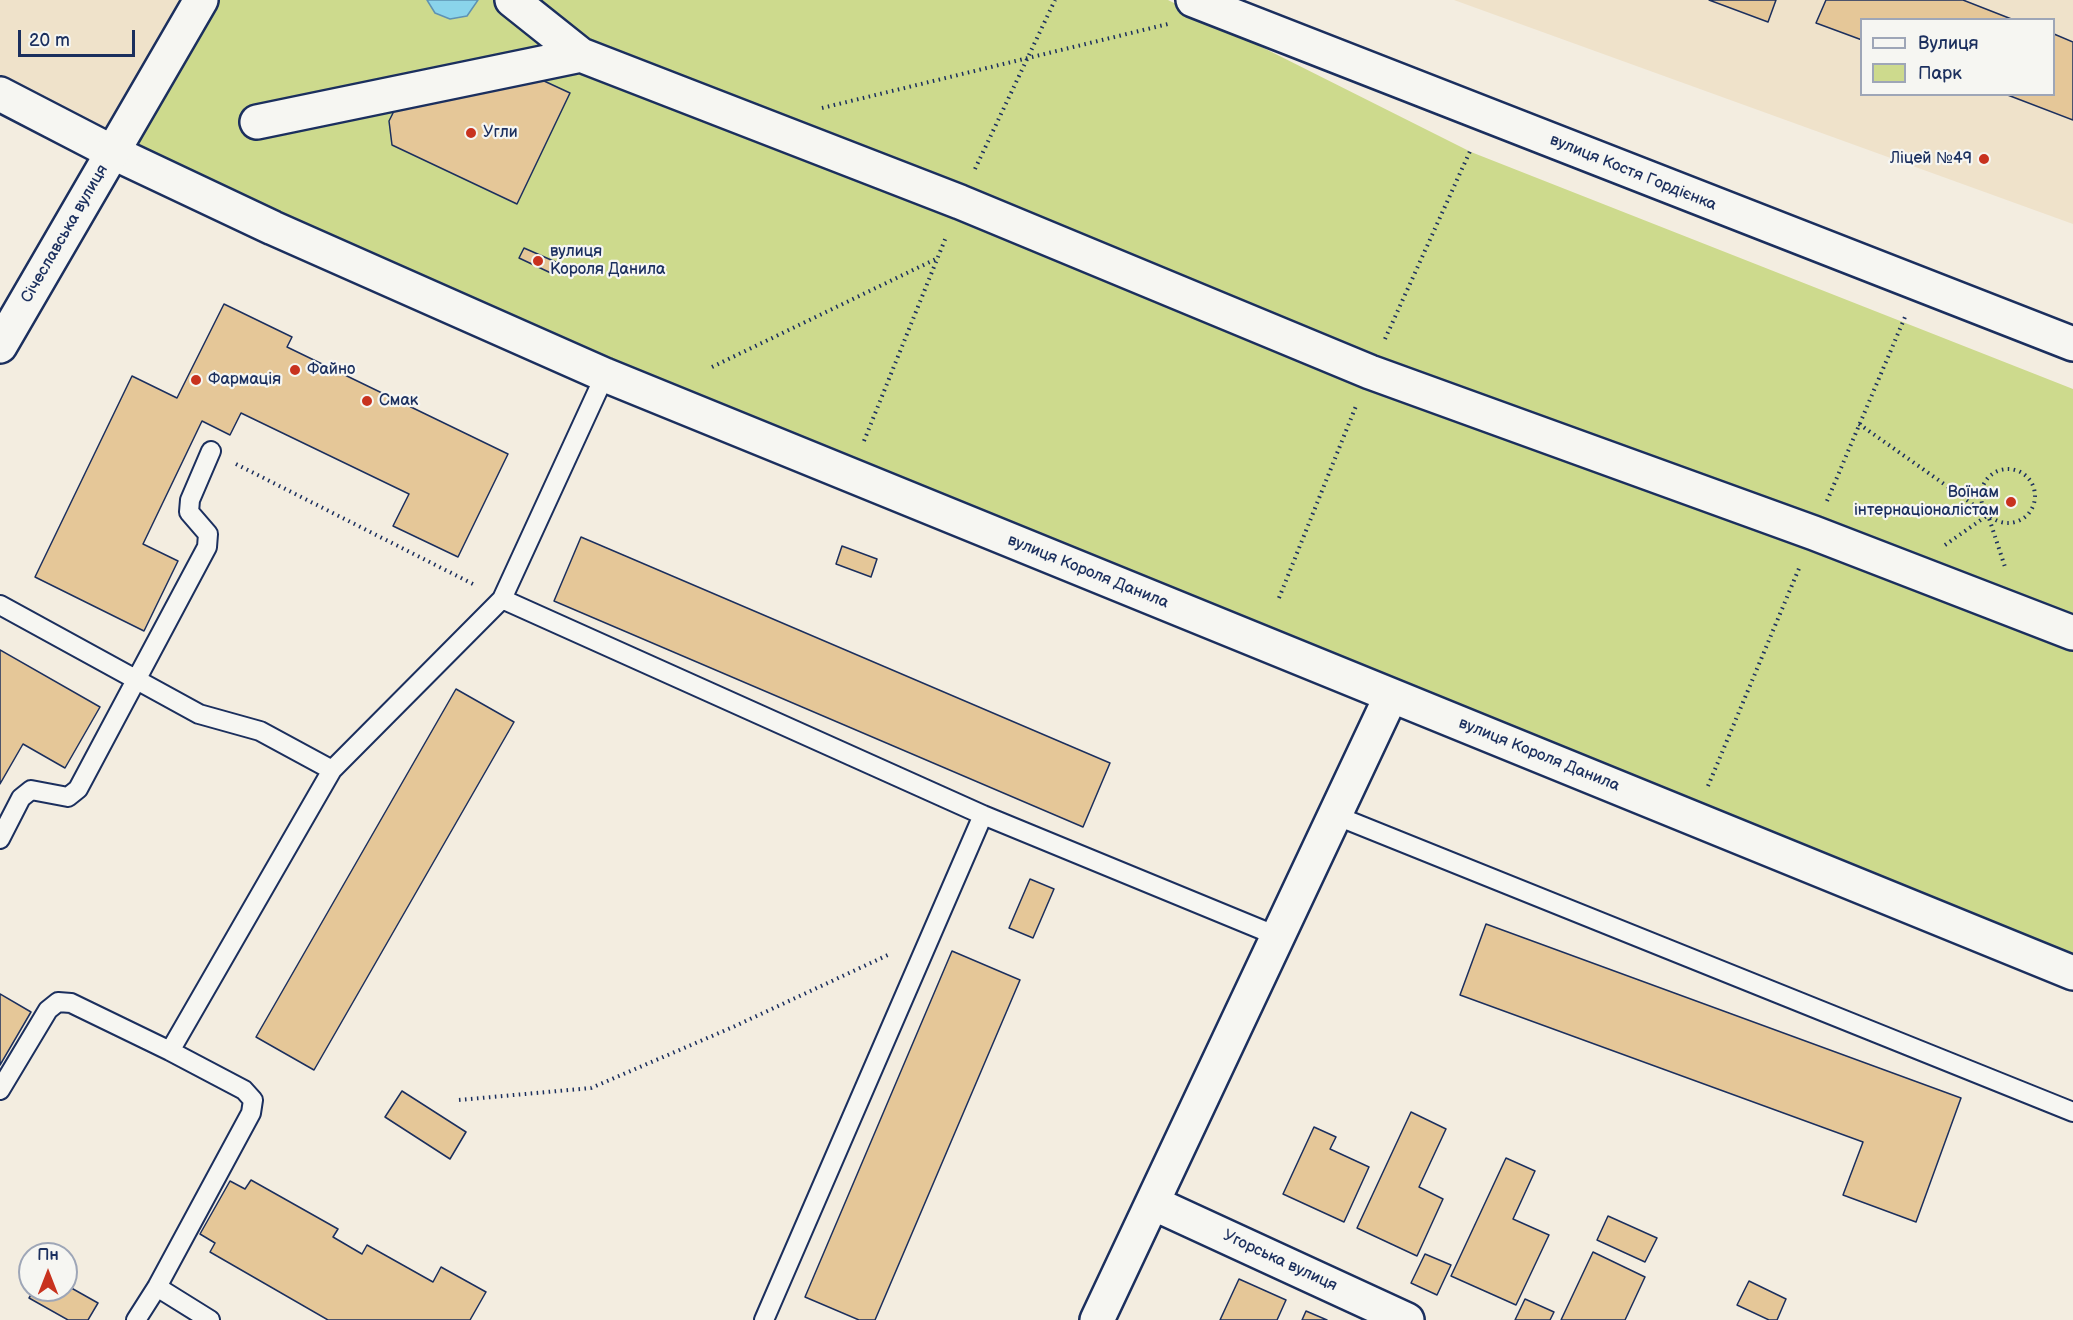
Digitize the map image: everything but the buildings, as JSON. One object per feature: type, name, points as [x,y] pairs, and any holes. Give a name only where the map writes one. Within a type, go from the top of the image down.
[{"type":"street","name":"Січеславська вулиця","points":[[0,346],[201,0]]},
{"type":"street","points":[[512,0],[581,55],[960,202],[1370,372],[1814,533],[2073,633]]},
{"type":"street","name":"вулиця Костя Гордієнка","points":[[1207,5],[2073,344]]},
{"type":"street","points":[[257,122],[581,55]]},
{"type":"street","name":"вулиця Короля Данила","points":[[0,94],[112,152],[283,232],[605,375],[2073,973]]},
{"type":"street","points":[[1097,1320],[1277,936],[1337,816],[1391,696]]},
{"type":"street","name":"Угорська вулиця","points":[[1153,1203],[1407,1320]]},
{"type":"lane","points":[[170,1051],[332,770],[502,599],[605,375]]},
{"type":"lane","points":[[0,839],[21,798],[32,790],[68,797],[78,789],[207,547],[208,534],[189,512],[190,500],[211,451]]},
{"type":"lane","points":[[502,599],[983,815],[1277,936]]},
{"type":"lane","points":[[0,605],[135,681],[199,714],[260,731],[332,770]]},
{"type":"lane","points":[[764,1320],[983,815]]},
{"type":"lane","points":[[1337,816],[2073,1112]]},
{"type":"lane","points":[[0,1090],[48,1010],[58,1002],[71,1003],[170,1051],[244,1090],[253,1100],[251,1113],[157,1287],[136,1320]]},
{"type":"lane","points":[[157,1287],[210,1320]]},
{"type":"path","points":[[814,110],[1207,5]]},
{"type":"path","points":[[712,367],[938,258]]},
{"type":"path","points":[[1859,424],[1988,515],[2004,524],[2022,520],[2033,507],[2034,489],[2024,474],[2008,469],[1999,470],[1984,482],[1980,499],[1988,515],[2020,612]]},
{"type":"path","points":[[211,451],[502,599]]},
{"type":"path","points":[[459,1100],[591,1088],[734,1027],[931,934]]},
{"type":"shaded area","points":[[0,0],[201,0],[112,152],[0,94]]},
{"type":"shaded area","name":"Ліцей №49","points":[[1454,0],[2073,0],[2073,224]]},
{"type":"green space","points":[[201,0],[1168,0],[1471,152],[2073,389],[2073,973],[112,152]]},
{"type":"water","points":[[427,0],[478,0],[467,16],[450,19],[435,13]]},
{"type":"place","name":"Угли","points":[[471,133]]},
{"type":"place","name":"Ліцей №49","points":[[1984,159]]},
{"type":"place","name":"вулиця Короля Данила","points":[[538,261]]},
{"type":"place","name":"Файно","points":[[295,370]]},
{"type":"place","name":"Фармація","points":[[196,380]]},
{"type":"place","name":"Смак","points":[[367,401]]},
{"type":"place","name":"Воїнам інтернаціоналістам","points":[[2011,502]]}]
